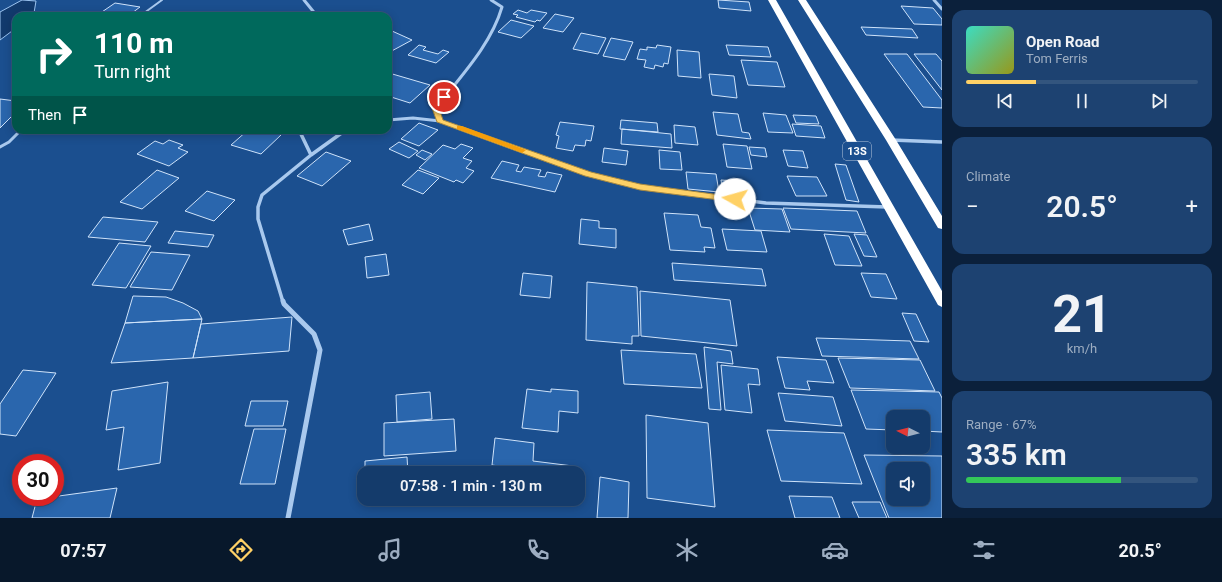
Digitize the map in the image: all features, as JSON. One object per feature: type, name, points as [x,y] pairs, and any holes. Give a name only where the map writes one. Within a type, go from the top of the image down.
[{"type":"highway","name":"13S","points":[[772,0],[942,302]]},
{"type":"highway","name":"13S","points":[[802,0],[891,140],[942,225]]},
{"type":"street","points":[[304,0],[314,12]]},
{"type":"street","points":[[440,121],[436,108],[489,36],[501,13],[502,7],[491,0]]},
{"type":"street","points":[[934,0],[942,9]]},
{"type":"street","points":[[392,120],[413,118],[440,121],[588,174],[640,187],[766,203],[888,207]]},
{"type":"street","points":[[301,134],[311,155]]},
{"type":"street","points":[[288,518],[320,350],[314,334],[284,304],[258,219],[258,207],[262,195],[339,134]]},
{"type":"street","points":[[891,140],[942,142]]},
{"type":"lane","points":[[146,12],[162,0]]},
{"type":"lane","points":[[0,147],[10,142],[18,134]]},
{"type":"water","points":[[22,0],[36,1],[34,12],[12,12],[12,31],[0,40],[0,12]]},
{"type":"building","points":[[718,0],[749,2],[751,11],[719,8]]},
{"type":"building","points":[[115,3],[140,7],[133,12],[102,12]]},
{"type":"building","points":[[901,6],[933,8],[942,19],[942,25],[914,24]]},
{"type":"building","points":[[518,10],[527,13],[531,10],[547,13],[540,21],[537,20],[535,22],[516,17],[518,15],[513,14]]},
{"type":"building","points":[[555,14],[574,18],[563,32],[543,28]]},
{"type":"building","points":[[511,20],[534,26],[521,38],[498,32]]},
{"type":"building","points":[[861,27],[912,29],[918,38],[866,35]]},
{"type":"building","points":[[392,31],[412,40],[392,51]]},
{"type":"building","points":[[581,33],[606,38],[598,54],[573,49]]},
{"type":"building","points":[[611,38],[633,42],[625,60],[603,56]]},
{"type":"building","points":[[419,45],[426,47],[423,50],[438,54],[443,50],[449,52],[436,63],[408,55]]},
{"type":"building","points":[[657,45],[671,47],[668,64],[664,63],[663,67],[655,65],[654,69],[644,67],[646,60],[637,59],[640,49],[647,50],[647,47],[656,48]]},
{"type":"building","points":[[726,45],[768,47],[771,57],[729,55]]},
{"type":"building","points":[[677,50],[699,52],[701,78],[678,76]]},
{"type":"building","points":[[884,54],[907,54],[942,100],[942,108],[923,107]]},
{"type":"building","points":[[914,54],[936,54],[942,61],[942,90]]},
{"type":"building","points":[[741,60],[777,62],[785,87],[748,85]]},
{"type":"building","points":[[392,74],[430,85],[410,103],[392,97]]},
{"type":"building","points":[[709,74],[734,76],[737,98],[712,95]]},
{"type":"building","points":[[0,99],[12,100],[12,116],[0,128]]},
{"type":"building","points":[[713,112],[738,114],[742,132],[749,133],[751,139],[717,135]]},
{"type":"building","points":[[763,113],[786,115],[793,133],[768,132]]},
{"type":"building","points":[[793,115],[816,116],[819,124],[796,123]]},
{"type":"building","points":[[621,120],[657,123],[658,132],[620,129]]},
{"type":"building","points":[[560,122],[594,126],[591,141],[586,140],[585,146],[575,145],[573,151],[556,148],[559,136],[556,135]]},
{"type":"building","points":[[419,123],[438,130],[419,146],[401,139]]},
{"type":"building","points":[[792,124],[821,126],[825,138],[796,136]]},
{"type":"building","points":[[674,125],[695,127],[698,145],[675,143]]},
{"type":"building","points":[[622,129],[671,134],[672,148],[621,144]]},
{"type":"building","points":[[243,134],[281,135],[261,154],[231,145]]},
{"type":"building","points":[[169,140],[183,145],[178,148],[188,152],[169,166],[137,154],[155,141],[163,144]]},
{"type":"building","points":[[399,142],[418,151],[409,158],[389,149]]},
{"type":"building","points":[[461,144],[473,148],[463,158],[472,161],[466,168],[474,171],[463,183],[456,180],[454,182],[419,168],[443,145],[455,149]]},
{"type":"building","points":[[723,144],[747,146],[752,169],[727,167]]},
{"type":"building","points":[[749,147],[765,148],[767,157],[751,155]]},
{"type":"building","points":[[604,148],[628,151],[626,165],[602,162]]},
{"type":"building","points":[[422,150],[432,154],[425,160],[416,155]]},
{"type":"building","points":[[659,150],[680,152],[682,170],[660,169]]},
{"type":"building","points":[[783,150],[803,151],[808,168],[788,166]]},
{"type":"building","points":[[326,152],[351,161],[322,186],[297,176]]},
{"type":"building","points":[[502,161],[519,165],[516,171],[521,172],[524,167],[541,170],[538,176],[545,177],[547,172],[562,175],[555,192],[491,178]]},
{"type":"building","points":[[835,164],[846,165],[859,202],[846,200]]},
{"type":"building","points":[[157,170],[179,178],[142,209],[120,202]]},
{"type":"building","points":[[418,170],[439,178],[423,194],[402,185]]},
{"type":"building","points":[[686,172],[716,174],[719,192],[688,189]]},
{"type":"building","points":[[787,176],[817,177],[827,196],[796,196]]},
{"type":"building","points":[[721,180],[737,181],[739,194],[723,193]]},
{"type":"building","points":[[207,191],[235,200],[214,221],[185,211]]},
{"type":"building","points":[[748,208],[782,209],[790,232],[755,230]]},
{"type":"building","points":[[783,208],[857,211],[866,233],[791,229]]},
{"type":"building","points":[[664,213],[698,215],[701,227],[711,228],[715,248],[704,247],[705,252],[670,250]]},
{"type":"building","points":[[103,217],[158,222],[145,242],[88,237]]},
{"type":"building","points":[[581,219],[599,221],[599,228],[616,229],[616,248],[579,244]]},
{"type":"building","points":[[369,224],[373,240],[348,245],[343,230]]},
{"type":"building","points":[[722,229],[761,231],[767,252],[727,250]]},
{"type":"building","points":[[175,231],[214,235],[208,247],[168,243]]},
{"type":"building","points":[[824,234],[849,236],[862,266],[835,265]]},
{"type":"building","points":[[854,234],[867,235],[877,257],[864,256]]},
{"type":"building","points":[[119,243],[151,246],[126,288],[92,285]]},
{"type":"building","points":[[151,252],[190,255],[172,290],[130,287]]},
{"type":"building","points":[[386,254],[389,275],[367,278],[365,257]]},
{"type":"building","points":[[672,263],[762,269],[766,286],[674,280]]},
{"type":"building","points":[[523,273],[552,276],[550,298],[520,295]]},
{"type":"building","points":[[861,273],[886,274],[897,299],[871,297]]},
{"type":"building","points":[[587,282],[637,287],[639,336],[632,336],[632,344],[586,340]]},
{"type":"building","points":[[640,291],[730,300],[737,346],[641,336]]},
{"type":"building","points":[[133,296],[166,297],[183,303],[198,311],[202,319],[125,323]]},
{"type":"building","points":[[902,313],[916,314],[929,342],[914,341]]},
{"type":"building","points":[[292,317],[289,351],[193,358],[201,324]]},
{"type":"building","points":[[202,319],[193,358],[111,363],[125,323]]},
{"type":"building","points":[[816,338],[910,341],[919,359],[822,356]]},
{"type":"building","points":[[704,347],[731,351],[733,364],[717,362],[721,410],[709,409]]},
{"type":"building","points":[[621,350],[696,354],[702,388],[624,384]]},
{"type":"building","points":[[777,357],[826,360],[834,383],[807,381],[810,390],[785,388]]},
{"type":"building","points":[[838,358],[920,360],[935,391],[850,388]]},
{"type":"building","points":[[721,365],[758,369],[760,385],[748,384],[752,413],[725,410]]},
{"type":"building","points":[[23,370],[56,373],[16,436],[0,434],[0,404]]},
{"type":"building","points":[[168,382],[160,463],[118,470],[124,427],[106,430],[112,391]]},
{"type":"building","points":[[527,389],[551,392],[551,389],[578,391],[578,413],[559,411],[558,432],[522,428]]},
{"type":"building","points":[[851,390],[939,392],[942,398],[942,432],[930,431],[930,410],[886,410],[886,430],[866,429]]},
{"type":"building","points":[[430,392],[432,419],[397,422],[396,395]]},
{"type":"building","points":[[778,393],[833,397],[842,426],[785,421]]},
{"type":"building","points":[[251,401],[288,401],[283,426],[245,426]]},
{"type":"building","points":[[646,415],[708,423],[715,507],[647,498]]},
{"type":"building","points":[[454,419],[456,451],[384,456],[384,423]]},
{"type":"building","points":[[254,429],[286,429],[275,484],[240,484]]},
{"type":"building","points":[[767,430],[844,433],[862,484],[781,481]]},
{"type":"building","points":[[495,438],[534,443],[533,461],[573,466],[499,466],[492,465]]},
{"type":"building","points":[[864,455],[942,456],[942,518],[889,518]]},
{"type":"building","points":[[407,457],[408,466],[365,466],[365,461]]},
{"type":"building","points":[[600,477],[629,482],[628,518],[597,518]]},
{"type":"building","points":[[117,488],[110,518],[32,518],[35,506],[64,506],[64,495]]},
{"type":"building","points":[[789,496],[832,497],[840,518],[795,518]]},
{"type":"building","points":[[852,502],[880,502],[887,518],[859,518]]},
{"type":"slow traffic","points":[[459,128],[522,150]]},
{"type":"route","points":[[444,97],[436,108],[440,121],[588,174],[640,187],[735,199]]}]
